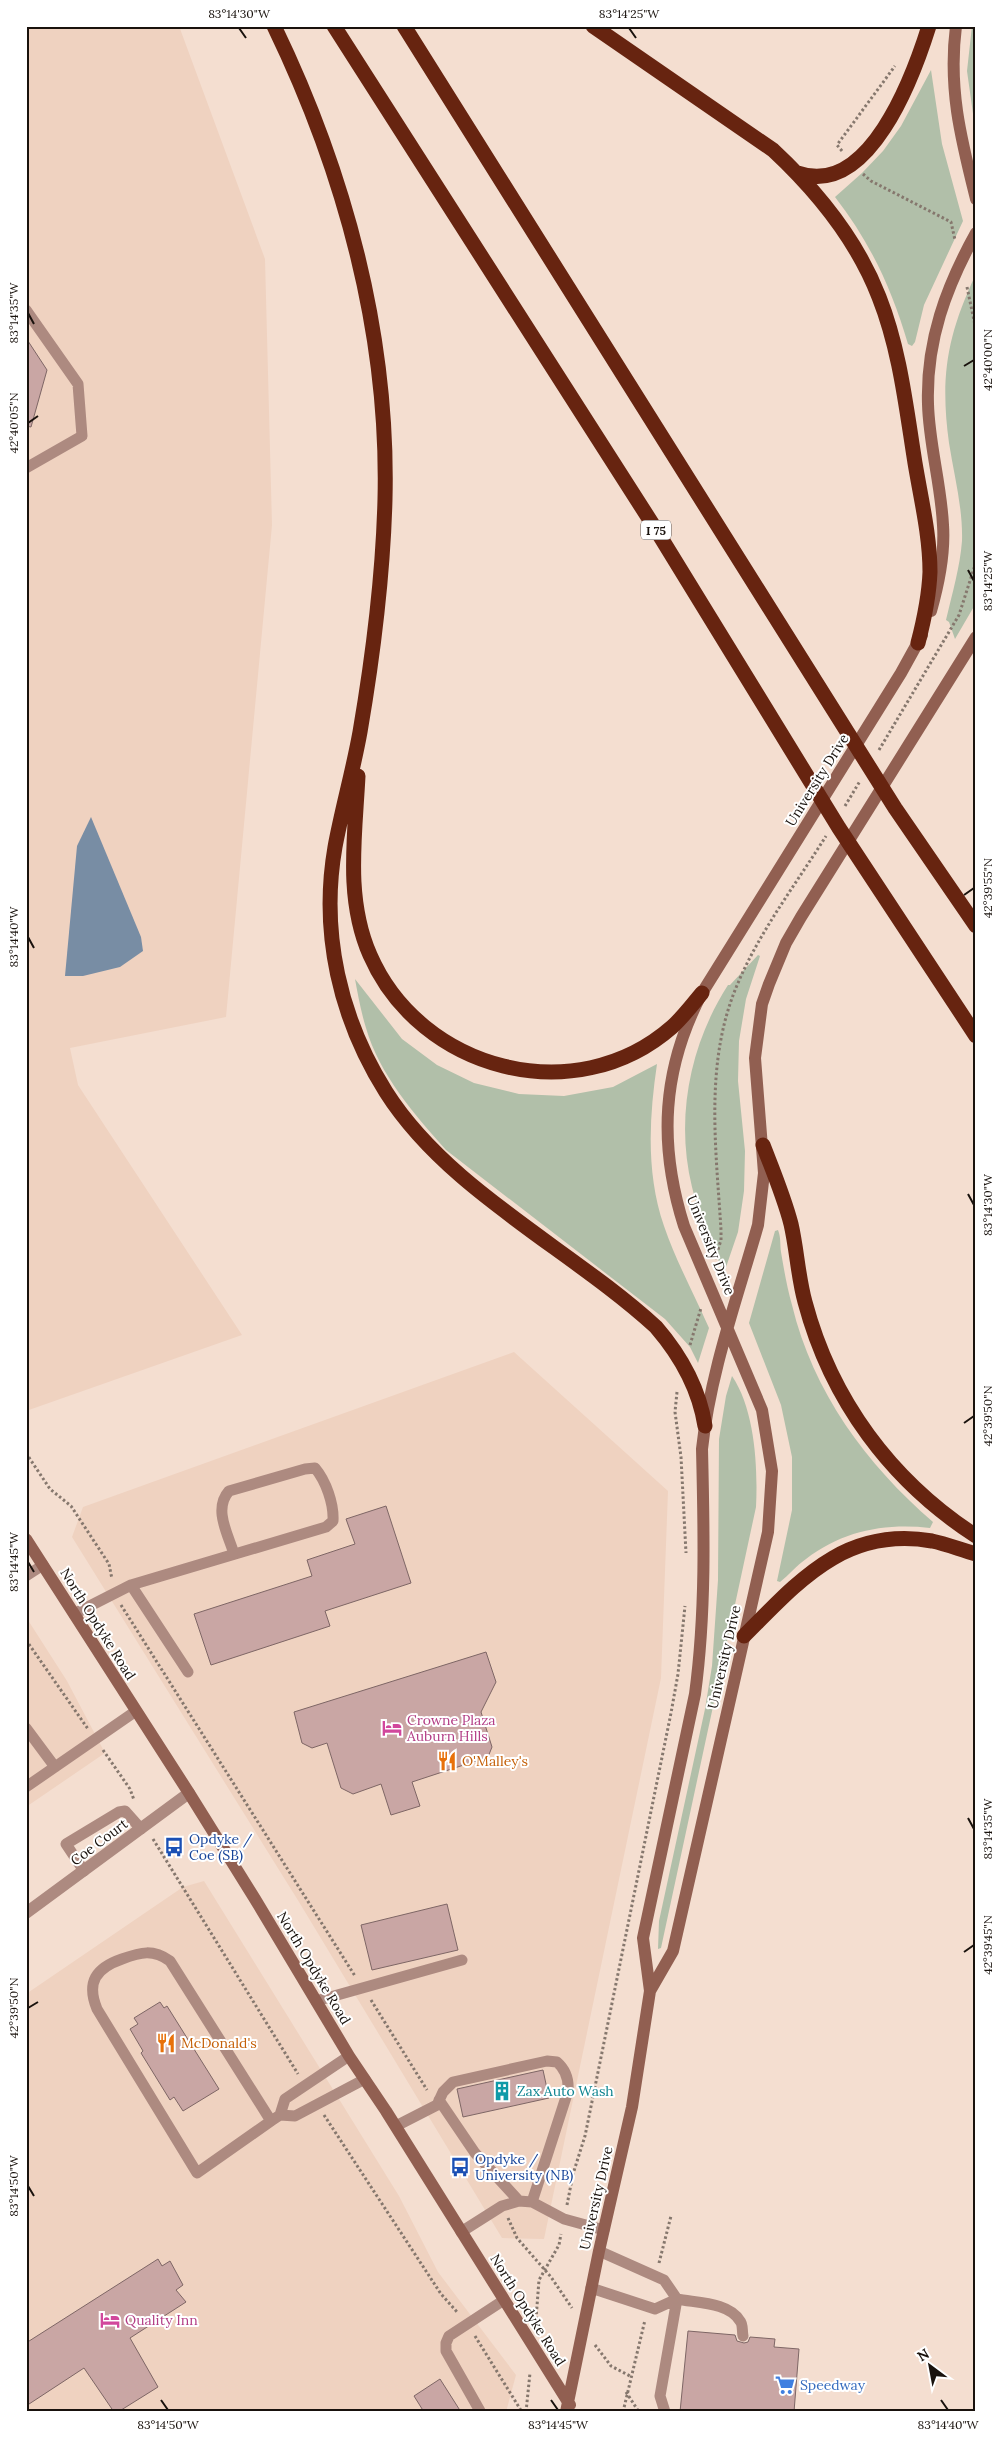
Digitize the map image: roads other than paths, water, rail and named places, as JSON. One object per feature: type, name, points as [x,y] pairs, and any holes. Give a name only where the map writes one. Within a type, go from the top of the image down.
[{"type":"highway","points":[[274,26],[316,125],[349,218],[368,304],[378,362],[385,448],[383,541],[360,732],[352,874],[357,917],[370,956],[391,991],[405,1008],[439,1038],[459,1050],[500,1067],[544,1072],[589,1068],[610,1062],[652,1041],[672,1027],[702,993]]},
{"type":"highway","name":"I 75","points":[[334,26],[654,528],[839,828],[976,1036]]},
{"type":"highway","points":[[404,26],[895,808],[976,926]]},
{"type":"highway","points":[[593,26],[773,150],[798,173],[829,210],[857,252],[878,295],[893,341],[929,550],[928,598],[918,643]]},
{"type":"highway","points":[[798,173],[818,178],[840,173],[867,150],[905,90],[929,26]]},
{"type":"highway","points":[[360,732],[335,849],[330,915],[340,985],[355,1032],[374,1072],[400,1112],[450,1166],[656,1327],[677,1352],[695,1387],[702,1406],[705,1426]]},
{"type":"highway","points":[[763,1145],[791,1224],[800,1281],[811,1324],[840,1392],[867,1435],[904,1478],[953,1521],[976,1536]]},
{"type":"highway","points":[[744,1636],[806,1576],[824,1562],[861,1545],[898,1539],[917,1539],[934,1541],[976,1554]]},
{"type":"main road","points":[[956,26],[953,61],[955,106],[976,199]]},
{"type":"main road","name":"University Drive","points":[[650,1991],[673,1951],[768,1532],[772,1471],[762,1410],[684,1226],[670,1175],[667,1146],[670,1086],[678,1050],[702,993],[901,673],[918,643],[935,599],[943,551],[941,502],[928,404],[930,354],[940,310],[960,262],[976,233]]},
{"type":"main road","name":"University Drive","points":[[570,2408],[591,2288],[632,2107],[650,1991],[642,1938],[695,1694],[704,1592],[702,1449],[713,1384],[758,1226],[764,1173],[763,1145],[756,1084],[757,1034],[768,984],[786,943],[801,917],[976,637]]},
{"type":"main road","name":"North Opdyke Road","points":[[27,1540],[189,1794],[349,2056],[396,2126],[570,2408]]},
{"type":"street","name":"Coe Court","points":[[26,1913],[189,1794]]},
{"type":"lane","points":[[26,310],[78,384],[82,436],[26,468]]},
{"type":"lane","points":[[74,1614],[131,1585],[326,1527],[333,1521],[334,1511],[322,1476],[315,1468],[304,1469],[229,1491],[223,1498],[220,1509],[234,1554]]},
{"type":"lane","points":[[26,1576],[43,1565]]},
{"type":"lane","points":[[131,1585],[188,1672]]},
{"type":"lane","points":[[26,1786],[136,1711]]},
{"type":"lane","points":[[26,1728],[55,1767]]},
{"type":"lane","points":[[84,1871],[66,1844],[119,1812],[125,1811],[143,1828]]},
{"type":"lane","points":[[276,2118],[170,1961],[158,1953],[142,1951],[110,1963],[98,1972],[92,1985],[92,1996],[97,2009],[197,2173],[276,2118],[295,2116],[365,2079]]},
{"type":"lane","points":[[316,2001],[462,1960]]},
{"type":"lane","points":[[276,2118],[285,2099],[349,2056]]},
{"type":"lane","points":[[396,2126],[438,2103],[447,2086],[460,2079],[547,2061],[557,2062],[563,2067],[569,2081],[568,2091],[532,2202]]},
{"type":"lane","points":[[438,2103],[475,2153],[519,2201]]},
{"type":"lane","points":[[462,2232],[502,2206],[519,2201],[532,2202],[564,2219],[604,2230]]},
{"type":"lane","points":[[599,2251],[664,2280],[677,2299],[660,2396],[665,2412]]},
{"type":"lane","points":[[591,2288],[655,2309],[677,2299],[722,2307],[734,2314],[741,2322],[743,2336]]},
{"type":"lane","points":[[480,2411],[446,2351],[446,2344],[449,2336],[504,2300]]},
{"type":"water","points":[[91,817],[141,937],[143,951],[120,967],[83,976],[65,976],[77,846]]},
{"type":"place","name":"Crowne Plaza Auburn Hills","points":[[392,1728]]},
{"type":"place","name":"O'Malley's","points":[[447,1761]]},
{"type":"place","name":"Opdyke / Coe (SB)","points":[[174,1847]]},
{"type":"place","name":"McDonald's","points":[[166,2043]]},
{"type":"place","name":"Zax Auto Wash","points":[[502,2091]]},
{"type":"place","name":"Opdyke / University (NB)","points":[[460,2167]]},
{"type":"place","name":"Quality Inn","points":[[110,2320]]},
{"type":"place","name":"Speedway","points":[[785,2385]]}]
